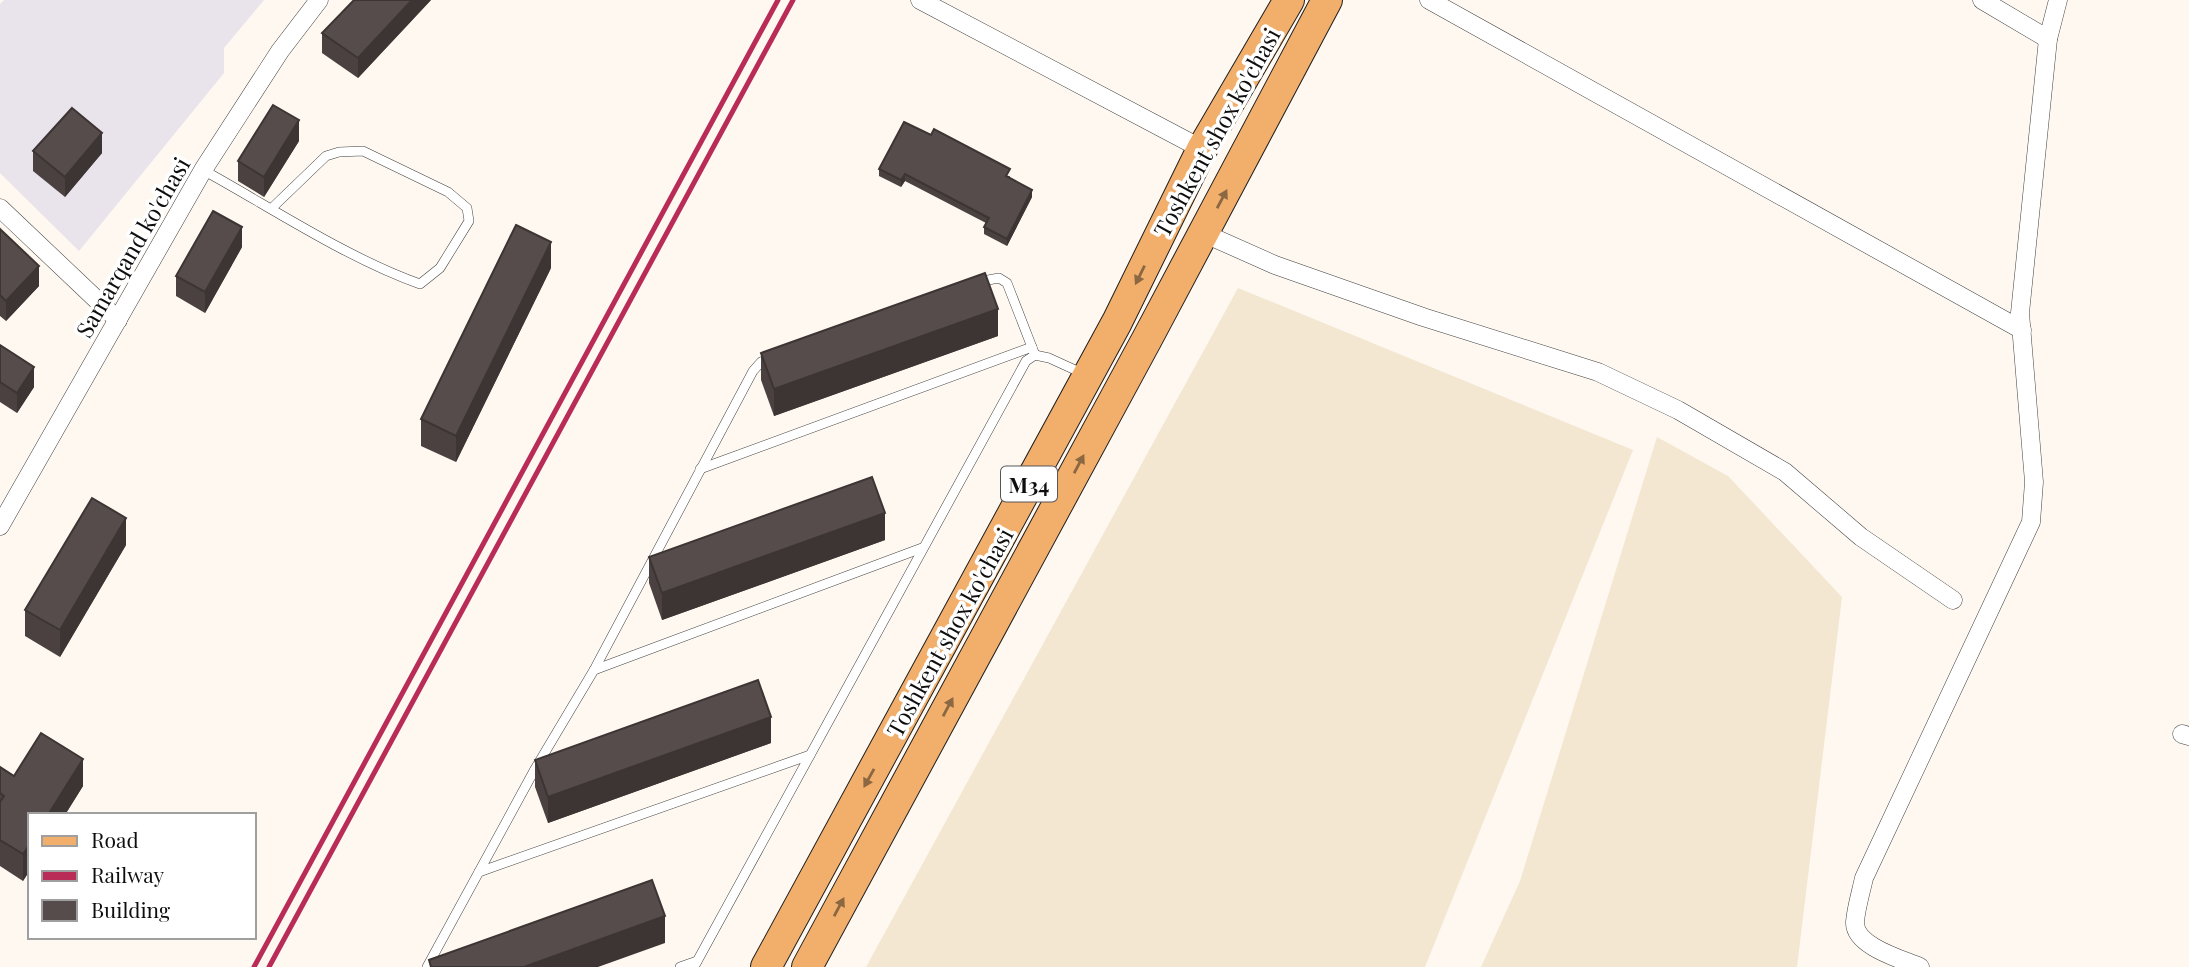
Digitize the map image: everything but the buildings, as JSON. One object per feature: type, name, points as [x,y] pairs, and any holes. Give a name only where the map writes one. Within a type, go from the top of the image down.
[{"type":"main road","name":"Toshkent shox ko'chasi","points":[[766,967],[1117,322],[1202,149],[1289,0]]},
{"type":"main road","name":"Toshkent shox ko'chasi","points":[[807,967],[1327,0]]},
{"type":"main road","points":[[1117,322],[1147,339]]},
{"type":"street","name":"Samarqand ko'chasi","points":[[0,526],[204,170],[274,61],[319,0]]},
{"type":"street","points":[[920,0],[1202,149]]},
{"type":"street","points":[[1429,0],[2022,330]]},
{"type":"street","points":[[1982,0],[2048,38]]},
{"type":"street","points":[[1920,967],[1865,943],[1857,935],[1855,923],[1864,878],[2031,522],[2034,482],[2020,313],[2048,38],[2058,0]]},
{"type":"street","points":[[0,208],[118,320]]},
{"type":"street","points":[[1203,233],[1275,265],[1423,317],[1598,372],[1678,410],[1785,472],[1861,537],[1953,600]]},
{"type":"lane","points":[[204,170],[384,272],[420,284],[440,268],[469,221],[467,208],[448,192],[363,151],[339,152],[326,156],[272,208]]},
{"type":"lane","points":[[962,288],[987,278],[999,278],[1007,283],[1034,351],[1088,376]]},
{"type":"lane","points":[[700,469],[1034,351]]},
{"type":"lane","points":[[680,967],[695,964],[922,548],[1034,351]]},
{"type":"lane","points":[[427,967],[535,769],[594,670],[700,469],[761,362],[785,352]]},
{"type":"lane","points":[[594,670],[922,548]]},
{"type":"lane","points":[[479,872],[810,755]]},
{"type":"shaded area","points":[[4,0],[264,0],[224,48],[224,73],[79,251],[0,173],[0,4]]},
{"type":"shaded area","points":[[1238,288],[1633,450],[1425,967],[866,967]]},
{"type":"shaded area","points":[[1657,437],[1728,476],[1842,597],[1797,967],[1481,967],[1520,881]]},
{"type":"railway","points":[[254,967],[778,0]]},
{"type":"railway","points":[[269,967],[793,0]]}]
